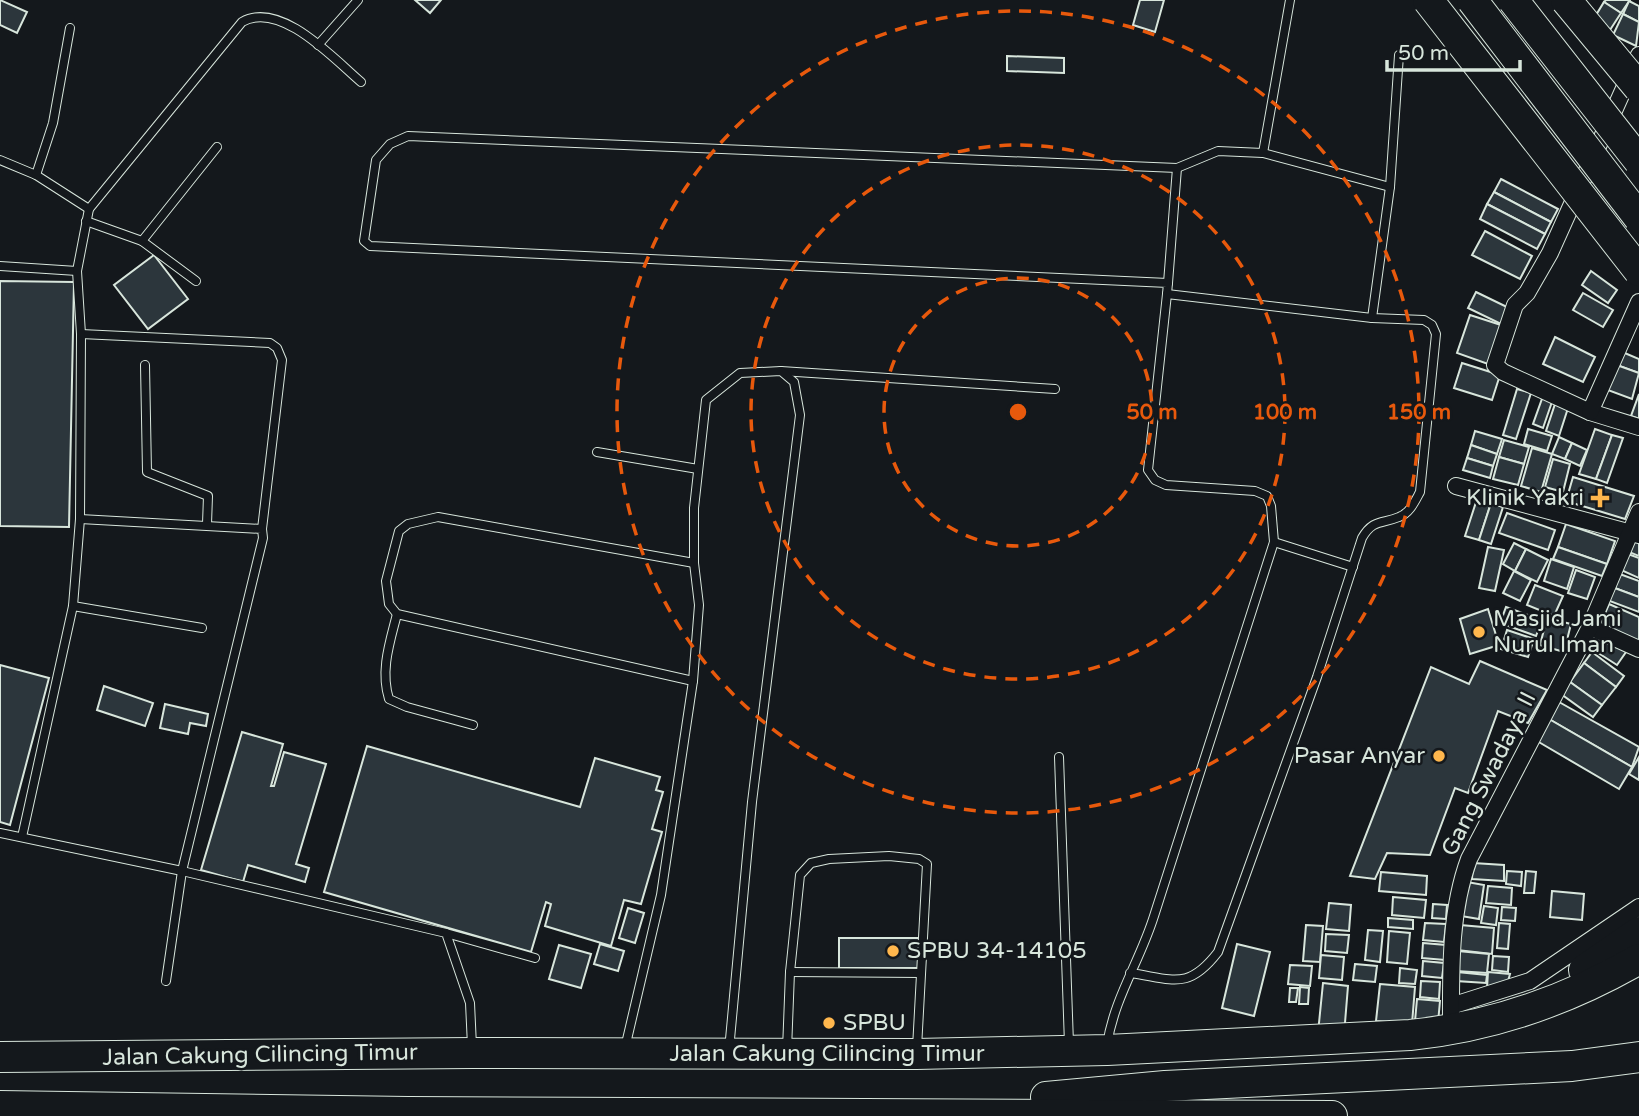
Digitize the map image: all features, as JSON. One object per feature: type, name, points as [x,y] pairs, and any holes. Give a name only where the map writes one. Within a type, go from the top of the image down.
[{"type":"highway","points":[[1428,0],[1639,271]]},
{"type":"highway","points":[[1472,0],[1639,219]]},
{"type":"highway","points":[[1513,0],[1639,161]]},
{"type":"highway","points":[[1566,0],[1635,87]]},
{"type":"highway","points":[[1513,1015],[1639,932]]},
{"type":"highway","name":"Jalan Cakung Cilincing Timur","points":[[0,1057],[472,1053],[729,1056],[1107,1050],[1451,1018],[1513,1015],[1572,993],[1639,959]]},
{"type":"highway","points":[[917,1114],[1165,1086],[1558,1067],[1639,1057]]},
{"type":"highway","points":[[0,1106],[422,1112],[1332,1116]]},
{"type":"street","points":[[1639,55],[1635,87],[1580,185],[1550,253],[1527,293],[1515,305],[1495,365],[1503,372],[1590,412],[1639,427]]},
{"type":"street","points":[[1580,185],[1639,219]]},
{"type":"street","points":[[1590,412],[1639,302]]},
{"type":"street","points":[[1456,486],[1635,533]]},
{"type":"street","name":"Gang Swadaya II","points":[[1451,1018],[1455,911],[1469,859],[1590,627],[1635,533],[1639,512]]},
{"type":"street","points":[[1590,627],[1639,649]]},
{"type":"street","points":[[1451,1018],[1530,981],[1639,907]]},
{"type":"lane","points":[[318,45],[358,0]]},
{"type":"lane","points":[[1263,153],[1290,0]]},
{"type":"lane","points":[[22,837],[73,606],[80,519],[81,334],[77,271],[89,209],[242,22],[254,13],[270,14],[294,24],[361,82]]},
{"type":"lane","points":[[36,175],[53,123],[70,28]]},
{"type":"lane","points":[[1372,318],[1390,187],[1399,55]]},
{"type":"lane","points":[[1168,283],[370,246],[364,241],[376,160],[390,144],[408,136],[1177,168],[1219,151],[1263,153],[1390,187]]},
{"type":"lane","points":[[142,241],[217,147]]},
{"type":"lane","points":[[0,160],[36,175],[89,209]]},
{"type":"lane","points":[[1107,1050],[1111,1016],[1151,925],[1274,542],[1271,506],[1267,496],[1255,491],[1166,485],[1155,480],[1148,470],[1167,295],[1177,168]]},
{"type":"lane","points":[[86,221],[142,241],[195,281]]},
{"type":"lane","points":[[0,267],[77,271]]},
{"type":"lane","points":[[1130,972],[1186,981],[1204,971],[1218,953],[1368,528],[1379,520],[1400,517],[1412,507],[1420,492],[1436,334],[1432,325],[1424,320],[1372,318],[1167,295]]},
{"type":"lane","points":[[81,334],[270,344],[277,348],[282,360],[263,538],[182,871],[166,981]]},
{"type":"lane","points":[[145,365],[147,472],[208,496],[207,524]]},
{"type":"lane","points":[[729,1056],[752,802],[800,415],[794,382],[781,371]]},
{"type":"lane","points":[[624,1054],[661,895],[693,681],[699,605],[694,563],[694,508],[706,400],[740,373],[781,371],[1055,389]]},
{"type":"lane","points":[[597,452],[698,469]]},
{"type":"lane","points":[[693,681],[397,614],[389,604],[386,581],[399,531],[408,524],[438,517],[694,563]]},
{"type":"lane","points":[[80,519],[262,529]]},
{"type":"lane","points":[[1274,542],[1353,567]]},
{"type":"lane","points":[[73,606],[202,628]]},
{"type":"lane","points":[[397,614],[385,662],[385,686],[389,699],[407,707],[473,725]]},
{"type":"lane","points":[[1059,757],[1066,1008],[1070,1051]]},
{"type":"lane","points":[[0,833],[182,871],[446,933],[535,958]]},
{"type":"lane","points":[[787,1053],[790,972],[800,875],[811,863],[829,859],[889,856],[919,859],[927,864],[916,1054]]},
{"type":"lane","points":[[446,933],[470,1003],[472,1053]]},
{"type":"lane","points":[[790,972],[921,972]]},
{"type":"building","points":[[0,0],[27,12],[17,33],[0,25]]},
{"type":"building","points":[[415,0],[441,0],[430,13]]},
{"type":"building","points":[[1140,0],[1164,0],[1155,32],[1133,25]]},
{"type":"building","points":[[1630,0],[1621,13],[1604,2]]},
{"type":"building","points":[[1629,1],[1639,6],[1639,22],[1623,14]]},
{"type":"building","points":[[1604,2],[1621,13],[1610,30],[1593,20]]},
{"type":"building","points":[[1623,14],[1639,22],[1636,46],[1613,35]]},
{"type":"building","points":[[1007,56],[1064,58],[1064,73],[1007,71]]},
{"type":"building","points":[[1501,179],[1558,209],[1551,222],[1494,192]]},
{"type":"building","points":[[1494,192],[1551,222],[1545,234],[1487,204]]},
{"type":"building","points":[[1487,204],[1545,234],[1537,249],[1480,219]]},
{"type":"building","points":[[1485,231],[1532,256],[1520,279],[1472,255]]},
{"type":"building","points":[[154,255],[188,299],[148,329],[114,285]]},
{"type":"building","points":[[1591,271],[1617,290],[1608,303],[1582,285]]},
{"type":"building","points":[[0,281],[74,282],[69,527],[0,526]]},
{"type":"building","points":[[1476,292],[1509,308],[1501,324],[1468,308]]},
{"type":"building","points":[[1583,293],[1613,310],[1603,327],[1573,310]]},
{"type":"building","points":[[1470,315],[1501,325],[1488,364],[1457,353]]},
{"type":"building","points":[[1555,337],[1595,357],[1583,382],[1543,364]]},
{"type":"building","points":[[1620,351],[1639,359],[1639,373],[1614,364]]},
{"type":"building","points":[[1462,363],[1500,375],[1492,400],[1454,388]]},
{"type":"building","points":[[1614,364],[1639,373],[1632,399],[1605,389]]},
{"type":"building","points":[[1517,389],[1531,393],[1516,439],[1503,435]]},
{"type":"building","points":[[1639,394],[1639,419],[1631,416]]},
{"type":"building","points":[[1543,396],[1553,399],[1543,428],[1533,424]]},
{"type":"building","points":[[1556,401],[1569,405],[1559,436],[1546,431]]},
{"type":"building","points":[[1528,429],[1552,436],[1547,451],[1524,444]]},
{"type":"building","points":[[1595,429],[1612,435],[1596,479],[1579,474]]},
{"type":"building","points":[[1475,431],[1502,439],[1497,454],[1471,445]]},
{"type":"building","points":[[1612,435],[1623,438],[1607,483],[1596,479]]},
{"type":"building","points":[[1559,437],[1572,443],[1565,459],[1552,454]]},
{"type":"building","points":[[1504,440],[1529,447],[1524,464],[1499,457]]},
{"type":"building","points":[[1572,443],[1587,450],[1580,466],[1565,459]]},
{"type":"building","points":[[1471,445],[1497,454],[1493,466],[1467,458]]},
{"type":"building","points":[[1532,448],[1552,454],[1541,492],[1521,486]]},
{"type":"building","points":[[1499,457],[1524,464],[1518,485],[1493,479]]},
{"type":"building","points":[[1467,458],[1493,466],[1490,478],[1463,470]]},
{"type":"building","points":[[1553,459],[1570,464],[1563,492],[1545,487]]},
{"type":"building","name":"Klinik Yakri","points":[[1573,477],[1634,496],[1625,519],[1566,501]]},
{"type":"building","points":[[1477,499],[1491,503],[1479,540],[1465,536]]},
{"type":"building","points":[[1491,503],[1503,507],[1491,544],[1479,540]]},
{"type":"building","points":[[1507,513],[1555,530],[1548,550],[1499,533]]},
{"type":"building","points":[[1566,524],[1615,541],[1607,564],[1558,547]]},
{"type":"building","points":[[1639,537],[1639,556],[1624,550]]},
{"type":"building","points":[[1514,543],[1526,549],[1515,571],[1503,564]]},
{"type":"building","points":[[1488,547],[1504,550],[1495,591],[1479,588]]},
{"type":"building","points":[[1558,547],[1607,564],[1602,576],[1553,559]]},
{"type":"building","points":[[1526,549],[1548,560],[1537,582],[1515,571]]},
{"type":"building","points":[[1628,554],[1639,558],[1639,578],[1621,570]]},
{"type":"building","points":[[1551,559],[1574,567],[1567,589],[1544,581]]},
{"type":"building","points":[[1576,570],[1595,577],[1587,599],[1568,593]]},
{"type":"building","points":[[1514,571],[1531,580],[1520,601],[1503,593]]},
{"type":"building","points":[[1617,573],[1639,581],[1639,597],[1612,587]]},
{"type":"building","points":[[1535,585],[1563,596],[1554,616],[1527,605]]},
{"type":"building","points":[[1612,587],[1639,597],[1639,612],[1607,600]]},
{"type":"building","points":[[1609,604],[1639,617],[1639,645],[1599,627]]},
{"type":"building","points":[[1506,607],[1542,620],[1536,636],[1500,623]]},
{"type":"building","name":"Masjid Jami Nurul Iman","points":[[1488,609],[1499,645],[1470,654],[1460,619]]},
{"type":"building","points":[[1547,618],[1571,624],[1564,652],[1540,645]]},
{"type":"building","points":[[1507,630],[1534,639],[1528,657],[1501,649]]},
{"type":"building","points":[[1601,636],[1626,652],[1617,665],[1592,649]]},
{"type":"building","points":[[1592,652],[1624,676],[1616,687],[1584,663]]},
{"type":"building","name":"Pasar Anyar","points":[[1480,661],[1547,690],[1528,723],[1498,711],[1468,793],[1455,788],[1430,855],[1387,853],[1375,879],[1350,876],[1431,667],[1469,684]]},
{"type":"building","points":[[1584,663],[1616,687],[1602,705],[1570,682]]},
{"type":"building","points":[[0,665],[49,678],[10,825],[0,822]]},
{"type":"building","points":[[1570,682],[1602,705],[1593,717],[1561,694]]},
{"type":"building","points":[[104,686],[153,703],[145,726],[97,710]]},
{"type":"building","points":[[1559,702],[1639,747],[1632,767],[1549,719]]},
{"type":"building","points":[[165,704],[208,714],[206,726],[190,723],[188,734],[160,728]]},
{"type":"building","points":[[1549,719],[1632,767],[1619,789],[1537,741]]},
{"type":"building","points":[[242,732],[283,744],[271,786],[274,786],[284,752],[326,764],[296,864],[309,868],[305,882],[248,865],[243,882],[201,870]]},
{"type":"building","points":[[367,746],[580,807],[595,758],[660,777],[656,790],[663,792],[652,829],[662,832],[641,904],[624,900],[611,946],[545,926],[551,904],[546,902],[531,952],[324,892]]},
{"type":"building","points":[[1639,757],[1639,780],[1629,774]]},
{"type":"building","points":[[1473,863],[1504,865],[1504,881],[1472,879]]},
{"type":"building","points":[[1507,871],[1522,872],[1521,886],[1506,884]]},
{"type":"building","points":[[1526,871],[1536,872],[1534,893],[1524,893]]},
{"type":"building","points":[[1381,872],[1427,876],[1426,895],[1379,891]]},
{"type":"building","points":[[1467,882],[1484,885],[1479,919],[1461,916]]},
{"type":"building","points":[[1488,886],[1512,888],[1511,905],[1486,903]]},
{"type":"building","points":[[1552,891],[1584,894],[1582,920],[1550,917]]},
{"type":"building","points":[[1393,897],[1426,900],[1424,918],[1392,915]]},
{"type":"building","points":[[1329,903],[1351,905],[1349,931],[1326,929]]},
{"type":"building","points":[[1433,904],[1447,905],[1446,919],[1432,918]]},
{"type":"building","points":[[1484,906],[1498,908],[1496,925],[1481,923]]},
{"type":"building","points":[[1502,907],[1516,908],[1515,921],[1501,920]]},
{"type":"building","points":[[628,908],[644,913],[635,943],[619,938]]},
{"type":"building","points":[[1388,918],[1413,920],[1413,929],[1388,927]]},
{"type":"building","points":[[1425,923],[1446,924],[1444,942],[1423,940]]},
{"type":"building","points":[[1499,923],[1510,924],[1508,949],[1497,948]]},
{"type":"building","points":[[1306,925],[1323,926],[1320,962],[1303,961]]},
{"type":"building","points":[[1460,925],[1494,928],[1492,954],[1457,950]]},
{"type":"building","points":[[1368,930],[1383,931],[1380,962],[1365,960]]},
{"type":"building","points":[[1389,931],[1410,933],[1407,964],[1387,962]]},
{"type":"building","points":[[1326,934],[1349,935],[1347,953],[1325,951]]},
{"type":"building","points":[[839,938],[920,938],[920,968],[839,968]]},
{"type":"building","points":[[1423,943],[1446,945],[1445,960],[1422,958]]},
{"type":"building","points":[[600,944],[624,951],[618,971],[594,964]]},
{"type":"building","points":[[1237,944],[1270,952],[1254,1016],[1222,1008]]},
{"type":"building","points":[[559,945],[591,954],[581,988],[549,979]]},
{"type":"building","points":[[1458,951],[1489,954],[1487,973],[1456,971]]},
{"type":"building","points":[[1321,955],[1344,957],[1342,980],[1319,978]]},
{"type":"building","points":[[1493,956],[1509,957],[1508,972],[1492,970]]},
{"type":"building","points":[[1423,961],[1444,963],[1442,978],[1422,976]]},
{"type":"building","points":[[1355,964],[1377,966],[1375,982],[1353,980]]},
{"type":"building","points":[[1290,965],[1312,966],[1310,986],[1288,984]]},
{"type":"building","points":[[1400,968],[1417,970],[1415,984],[1399,983]]},
{"type":"building","points":[[1457,972],[1487,975],[1486,983],[1456,981]]},
{"type":"building","points":[[1488,972],[1510,974],[1507,985],[1487,988]]},
{"type":"building","points":[[1421,981],[1440,982],[1439,999],[1420,997]]},
{"type":"building","points":[[1323,983],[1348,986],[1344,1035],[1318,1033]]},
{"type":"building","points":[[1380,984],[1415,987],[1412,1024],[1376,1021]]},
{"type":"building","points":[[1300,987],[1309,988],[1308,1004],[1299,1004]]},
{"type":"building","points":[[1290,988],[1298,988],[1296,1002],[1289,1002]]},
{"type":"building","points":[[1417,999],[1440,1001],[1438,1023],[1415,1021]]},
{"type":"place","name":"Klinik Yakri","points":[[1600,498]]},
{"type":"place","name":"Masjid Jami Nurul Iman","points":[[1479,632]]},
{"type":"place","name":"Pasar Anyar","points":[[1439,756]]},
{"type":"place","name":"SPBU 34-14105","points":[[893,951]]},
{"type":"place","name":"SPBU","points":[[829,1023]]}]
